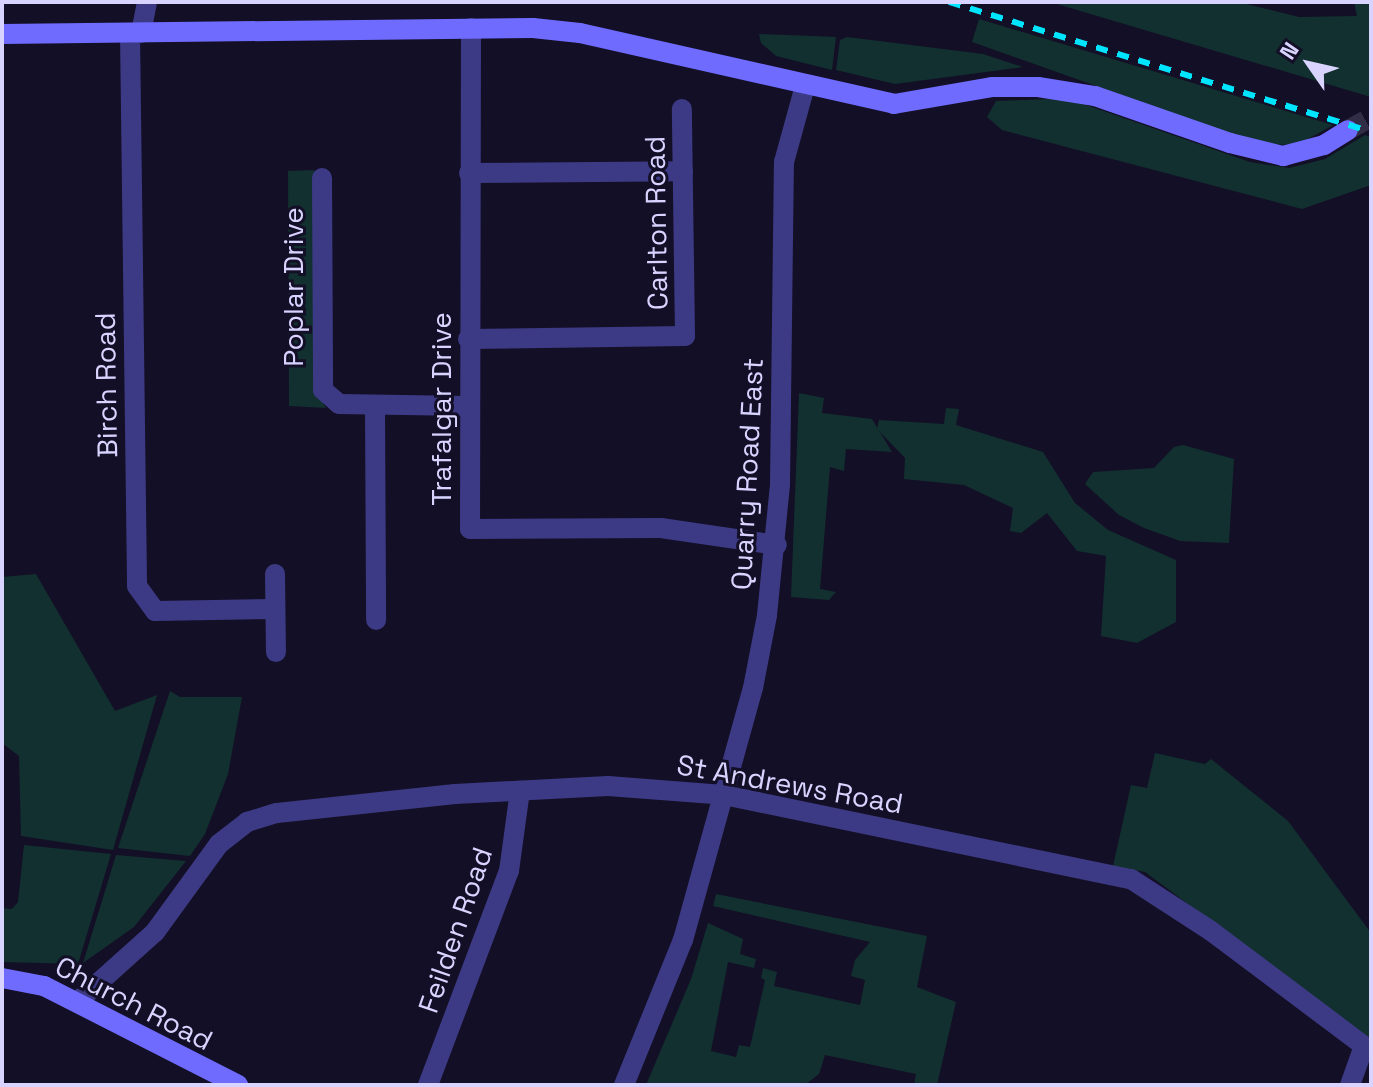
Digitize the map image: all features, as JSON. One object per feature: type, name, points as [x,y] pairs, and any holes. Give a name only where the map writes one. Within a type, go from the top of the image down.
[{"type":"street","points":[[135,33],[147,2]]},
{"type":"street","points":[[2,34],[471,28],[580,33],[894,104],[992,87],[1038,87],[1095,96],[1283,156],[1324,145],[1348,130]]},
{"type":"street","name":"Trafalgar Drive","points":[[471,28],[467,406],[470,529],[661,528],[777,545]]},
{"type":"street","name":"Birch Road","points":[[135,33],[137,586],[155,611],[274,609]]},
{"type":"street","name":"Quarry Road East","points":[[624,1085],[683,940],[753,688],[777,545],[784,162],[805,86]]},
{"type":"street","name":"Carlton Road","points":[[468,339],[685,336],[682,109]]},
{"type":"street","points":[[469,173],[683,171]]},
{"type":"street","name":"Poplar Drive","points":[[322,178],[320,380],[339,404],[375,408],[467,406]]},
{"type":"street","points":[[375,408],[366,577],[376,620]]},
{"type":"street","points":[[275,574],[276,652]]},
{"type":"street","name":"St Andrews Road","points":[[77,1002],[155,932],[219,844],[247,822],[277,813],[608,786],[724,795],[1131,879],[1177,906],[1368,1049]]},
{"type":"street","name":"Feilden Road","points":[[428,1085],[509,871],[520,791]]},
{"type":"street","name":"Church Road","points":[[2,978],[44,986],[238,1085]]},
{"type":"street","points":[[1350,1085],[1368,1049]]},
{"type":"green space","points":[[1050,2],[1238,2],[1299,17],[1357,16],[1354,2],[1371,2],[1371,97]]},
{"type":"green space","points":[[979,19],[1333,125],[1299,144],[1270,145],[1237,136],[972,42]]},
{"type":"green space","points":[[759,34],[836,37],[832,70],[776,56],[761,43]]},
{"type":"green space","points":[[847,37],[983,54],[1023,67],[895,84],[836,70],[840,40]]},
{"type":"green space","points":[[996,101],[1075,101],[1250,162],[1289,168],[1325,159],[1365,135],[1371,137],[1371,185],[1302,209],[1002,130],[987,117]]},
{"type":"green space","points":[[314,170],[314,390],[326,408],[289,406],[288,171]]},
{"type":"green space","points":[[799,393],[824,398],[822,413],[872,419],[892,452],[846,449],[844,471],[830,467],[820,589],[836,592],[829,600],[791,597]]},
{"type":"green space","points":[[946,408],[959,409],[956,425],[1043,452],[1075,503],[1108,530],[1176,560],[1176,622],[1137,643],[1101,636],[1106,556],[1077,551],[1047,513],[1021,533],[1010,531],[1013,508],[964,485],[904,479],[905,458],[877,429],[879,420],[944,424]]},
{"type":"green space","points":[[1183,445],[1234,459],[1229,543],[1180,541],[1144,528],[1119,515],[1085,484],[1093,472],[1154,468],[1174,447]]},
{"type":"green space","points":[[36,574],[115,711],[157,695],[113,850],[21,836],[19,756],[2,743],[2,577]]},
{"type":"green space","points":[[170,691],[180,697],[242,697],[228,774],[205,834],[190,856],[118,848]]},
{"type":"green space","points":[[1155,753],[1205,764],[1211,759],[1288,821],[1371,933],[1371,1040],[1145,872],[1113,866],[1131,785],[1147,788]]},
{"type":"green space","points":[[24,845],[111,854],[78,964],[2,962],[2,908],[12,909],[18,902]]},
{"type":"green space","points":[[116,855],[186,861],[134,927],[83,963]]},
{"type":"green space","points":[[716,894],[927,936],[917,987],[956,1002],[937,1085],[914,1085],[916,1074],[825,1055],[819,1074],[805,1085],[646,1085],[691,979],[708,923],[743,939],[740,954],[756,959],[754,968],[728,962],[711,1051],[736,1057],[739,1045],[750,1047],[765,980],[761,978],[763,968],[777,972],[774,986],[860,1005],[865,980],[851,976],[855,960],[870,942],[713,906]]},
{"type":"tunnel","points":[[1348,130],[1371,117]]},
{"type":"railway","points":[[949,2],[1371,132]]}]
